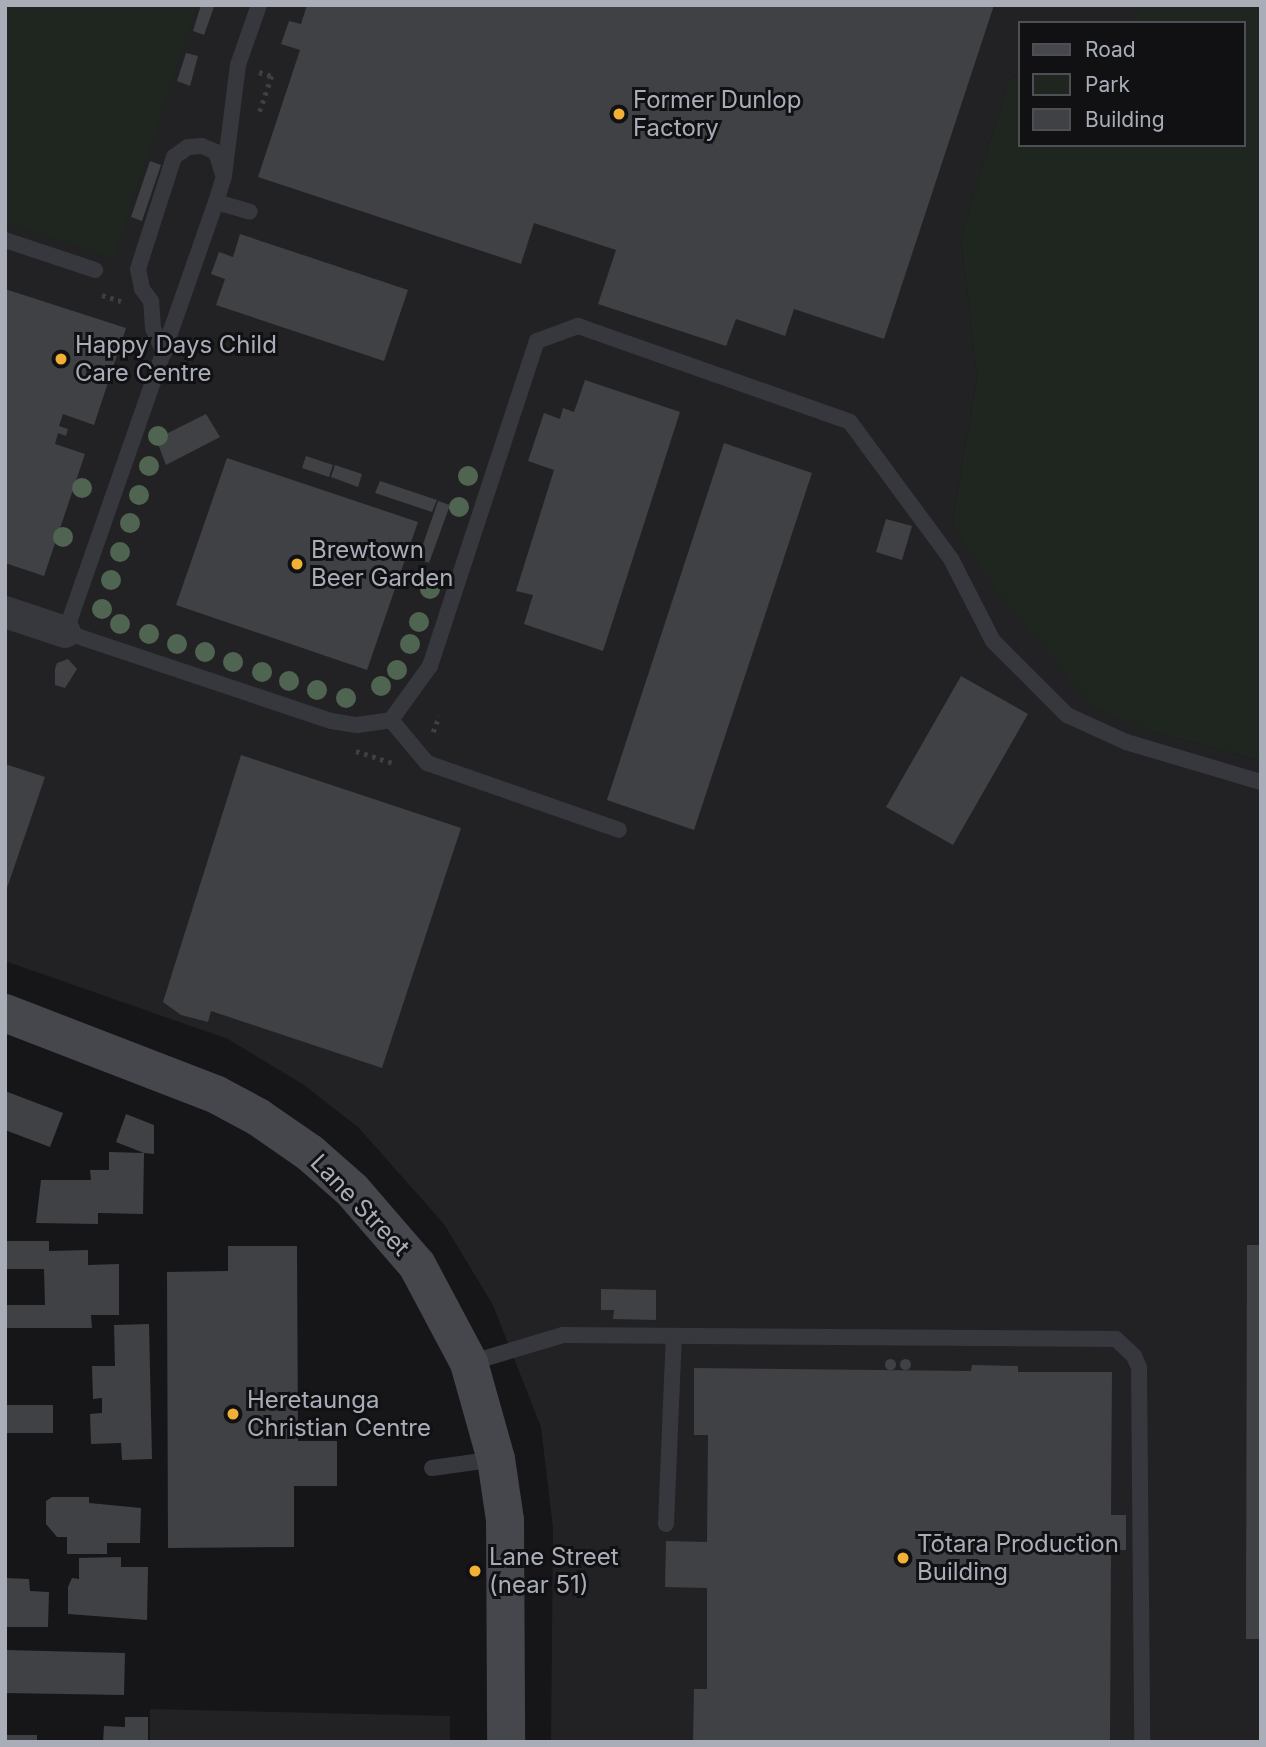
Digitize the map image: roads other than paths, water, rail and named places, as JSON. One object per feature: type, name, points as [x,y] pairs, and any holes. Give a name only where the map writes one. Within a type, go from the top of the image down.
[{"type":"street","points":[[5,612],[65,632]]},
{"type":"street","name":"Lane Street","points":[[5,1013],[217,1095],[310,1153],[396,1237],[446,1315],[468,1363],[496,1459],[505,1520],[506,1742]]},
{"type":"lane","points":[[258,5],[238,65],[224,176],[216,202],[65,632],[331,721],[357,725],[391,720],[430,666],[537,341],[578,327],[850,422],[951,559],[993,641],[1067,715],[1126,743],[1261,782]]},
{"type":"lane","points":[[163,353],[153,328],[151,300],[142,289],[138,269],[174,157],[188,147],[202,146],[216,152],[224,176]]},
{"type":"lane","points":[[216,202],[250,212]]},
{"type":"lane","points":[[5,240],[95,270]]},
{"type":"lane","points":[[391,720],[427,763],[620,830]]},
{"type":"lane","points":[[468,1363],[563,1335],[1116,1339],[1125,1346],[1139,1368],[1142,1742]]},
{"type":"lane","points":[[666,1524],[674,1336]]},
{"type":"lane","points":[[432,1468],[496,1459]]},
{"type":"place","name":"Former Dunlop Factory","points":[[619,114]]},
{"type":"place","name":"Happy Days Child Care Centre","points":[[61,359]]},
{"type":"place","name":"Brewtown Beer Garden","points":[[297,564]]},
{"type":"place","name":"Heretaunga Christian Centre","points":[[233,1414]]},
{"type":"place","name":"Tōtara Production Building","points":[[903,1558]]},
{"type":"place","name":"Lane Street (near 51)","points":[[475,1571]]}]
